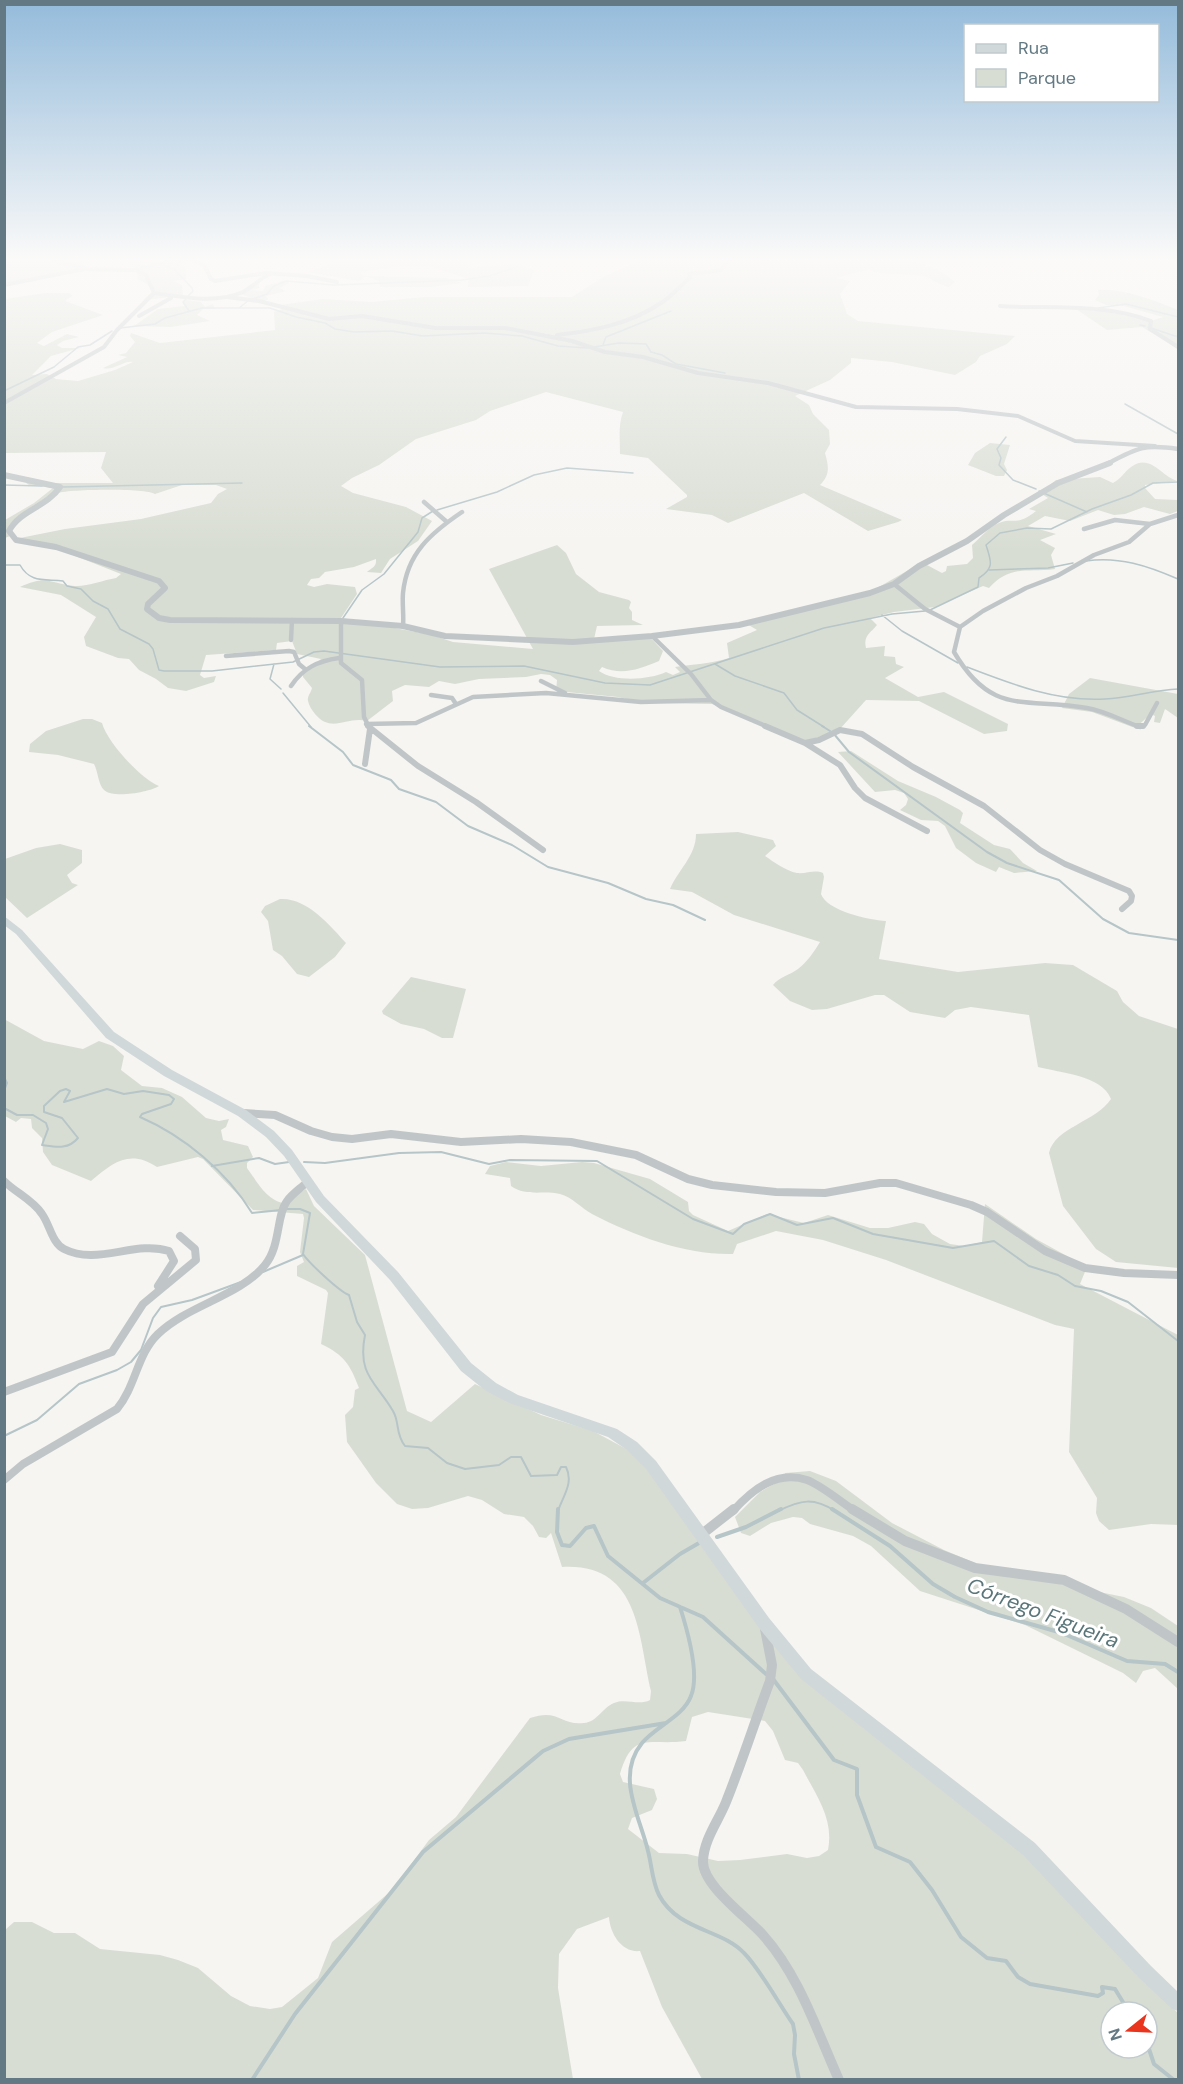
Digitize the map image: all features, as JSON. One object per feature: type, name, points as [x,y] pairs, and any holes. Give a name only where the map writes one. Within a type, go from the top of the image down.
[{"type":"main road","points":[[4,919],[19,932],[110,1035],[168,1073],[242,1113],[270,1134],[288,1153],[307,1182],[335,1217],[394,1276],[466,1367],[491,1387],[514,1399],[612,1433],[632,1446],[651,1465],[764,1623],[806,1674],[1029,1849],[1145,1972],[1179,2003]]},
{"type":"street","points":[[4,403],[86,357]]},
{"type":"street","points":[[644,357],[698,373],[768,383],[856,407],[1005,414],[1030,419],[1075,441],[1179,449]]},
{"type":"street","points":[[4,475],[60,487],[52,498],[12,524],[9,531],[12,537],[19,541],[56,547],[159,581],[165,588],[148,604],[147,609],[159,618],[185,621],[341,621],[403,626],[455,637],[573,642],[652,636],[759,621],[850,600],[894,584],[1058,483],[1098,469],[1127,451],[1155,446]]},
{"type":"street","points":[[424,502],[447,522]]},
{"type":"street","points":[[403,626],[405,616],[403,592],[408,564],[425,539],[462,512]]},
{"type":"street","points":[[1157,703],[1144,725],[1140,727],[1089,708],[1005,701],[982,687],[956,658],[955,646],[960,627],[983,611],[1026,588],[1057,576],[1094,555],[1129,542],[1150,524],[1179,515]]},
{"type":"street","points":[[1084,529],[1115,520],[1150,524]]},
{"type":"street","points":[[1131,521],[1142,530]]},
{"type":"street","points":[[894,584],[928,610],[960,627]]},
{"type":"street","points":[[291,640],[292,621]]},
{"type":"street","points":[[341,621],[339,655],[345,668],[362,680],[368,727],[365,764]]},
{"type":"street","points":[[652,636],[689,672],[711,700],[721,708],[805,742],[840,765],[855,788],[865,798],[927,831]]},
{"type":"street","points":[[226,656],[289,651],[294,652],[305,669]]},
{"type":"street","points":[[291,686],[305,669],[317,661],[339,655]]},
{"type":"street","points":[[541,681],[569,695]]},
{"type":"street","points":[[368,727],[411,724],[472,697],[536,693],[640,702],[711,700]]},
{"type":"street","points":[[431,695],[448,696],[456,704]]},
{"type":"street","points":[[368,727],[418,766],[476,802],[543,850]]},
{"type":"street","points":[[805,742],[819,740],[840,730],[862,734],[913,767],[984,806],[1040,850],[1065,864],[1129,891],[1132,896],[1131,901],[1122,909]]},
{"type":"street","points":[[242,1113],[275,1115],[311,1131],[332,1137],[352,1139],[392,1134],[461,1142],[521,1139],[571,1142],[636,1155],[688,1179],[723,1186],[805,1194],[825,1193],[880,1183],[896,1184],[971,1204],[987,1212],[1045,1251],[1085,1268],[1124,1274],[1179,1275]]},
{"type":"street","points":[[4,1181],[41,1212],[56,1242],[63,1249],[75,1253],[100,1255],[158,1247],[169,1251],[174,1261],[112,1352],[4,1392]]},
{"type":"street","points":[[5,1479],[23,1464],[117,1409],[128,1396],[148,1345],[160,1332],[192,1310],[248,1280],[264,1266],[274,1251],[282,1210],[292,1195],[307,1182]]},
{"type":"street","points":[[143,1304],[196,1260],[195,1249],[180,1236]]},
{"type":"street","points":[[702,1534],[729,1515],[749,1494],[765,1483],[783,1477],[807,1480],[905,1541],[975,1568],[1064,1580],[1126,1609],[1179,1642]]},
{"type":"street","points":[[764,1623],[772,1665],[768,1686],[725,1804],[708,1837],[703,1863],[708,1877],[724,1897],[763,1935],[789,1969],[840,2079]]},
{"type":"green space","points":[[5,357],[50,357],[32,375],[47,374],[56,379],[78,381],[133,362],[103,368],[126,357],[979,357],[976,362],[955,375],[892,362],[851,358],[851,363],[830,380],[795,396],[809,405],[813,414],[829,430],[830,444],[825,453],[828,470],[826,478],[820,485],[902,520],[868,531],[804,493],[728,523],[712,515],[666,509],[687,495],[648,458],[620,454],[620,427],[623,412],[546,392],[490,411],[476,420],[416,439],[379,465],[341,486],[353,493],[406,507],[432,521],[418,541],[390,559],[381,573],[367,572],[375,566],[376,559],[354,567],[325,572],[319,578],[311,579],[307,585],[314,587],[327,584],[355,587],[357,594],[341,618],[432,635],[453,642],[533,649],[489,569],[557,545],[566,553],[576,574],[599,592],[629,600],[632,620],[643,625],[597,626],[594,639],[648,635],[663,651],[659,661],[638,669],[617,671],[602,667],[599,671],[613,677],[641,678],[666,672],[673,675],[680,672],[675,667],[729,658],[727,643],[757,630],[747,624],[872,591],[919,564],[927,565],[942,573],[946,571],[947,566],[967,564],[973,558],[972,545],[999,523],[1024,519],[1036,511],[1029,509],[1048,498],[1040,493],[1056,480],[1100,477],[1113,483],[1138,463],[1150,464],[1177,481],[1145,485],[1145,488],[1155,499],[1178,500],[1178,511],[1170,514],[1144,507],[1125,514],[1114,515],[1098,510],[1070,521],[1045,516],[1028,526],[1056,534],[1040,540],[1055,548],[1051,555],[1055,569],[1012,572],[997,580],[989,588],[983,586],[935,607],[894,612],[870,618],[877,625],[867,637],[866,648],[885,646],[884,656],[895,657],[896,664],[904,667],[885,678],[918,697],[944,692],[1008,724],[1007,731],[984,734],[919,701],[866,700],[839,730],[807,741],[712,704],[645,703],[618,697],[556,691],[557,680],[550,675],[541,674],[479,679],[455,684],[439,681],[429,687],[405,685],[392,691],[393,701],[367,721],[333,724],[321,720],[315,714],[308,699],[312,688],[303,677],[303,674],[321,659],[297,654],[292,641],[277,643],[276,650],[206,655],[200,675],[204,678],[216,676],[214,682],[186,691],[168,688],[139,670],[129,659],[118,658],[86,646],[84,637],[96,617],[61,595],[20,587],[36,581],[74,586],[84,585],[116,578],[121,574],[55,548],[15,539],[65,529],[141,519],[211,503],[218,494],[227,489],[216,485],[182,485],[155,494],[108,490],[58,493],[21,514],[9,525],[7,530],[10,536],[5,538],[5,520],[34,503],[53,488],[26,483],[113,483],[101,468],[106,452],[5,453]]},
{"type":"green space","points":[[990,443],[1010,445],[1004,464],[1007,470],[1004,476],[996,476],[968,465],[975,453]]},
{"type":"green space","points":[[1090,678],[1178,694],[1178,718],[1165,709],[1160,723],[1154,722],[1155,716],[1151,714],[1135,728],[1092,712],[1062,708],[1069,694]]},
{"type":"green space","points":[[83,719],[92,719],[102,723],[110,740],[126,759],[143,776],[159,786],[132,794],[109,793],[102,787],[94,764],[58,755],[29,752],[30,744],[46,731]]},
{"type":"green space","points":[[851,751],[898,781],[960,810],[963,813],[960,823],[994,845],[1010,849],[1023,863],[1037,871],[1014,873],[999,867],[996,872],[976,863],[956,848],[945,826],[938,821],[921,820],[900,810],[906,805],[908,799],[904,793],[895,790],[875,792],[838,752]]},
{"type":"green space","points":[[738,832],[773,840],[776,846],[765,856],[784,868],[797,873],[817,871],[823,873],[821,894],[831,905],[870,919],[886,921],[879,959],[958,972],[1045,963],[1073,965],[1117,991],[1123,1002],[1139,1016],[1178,1029],[1178,1268],[1116,1262],[1096,1249],[1063,1206],[1049,1153],[1053,1144],[1067,1131],[1104,1107],[1111,1099],[1106,1091],[1090,1080],[1038,1067],[1029,1015],[971,1007],[955,1010],[945,1018],[910,1012],[884,995],[875,995],[827,1009],[812,1010],[790,1001],[773,985],[801,966],[820,942],[734,915],[692,892],[670,889],[690,856],[696,834]]},
{"type":"green space","points":[[60,844],[82,850],[82,863],[67,875],[72,883],[78,885],[27,918],[5,897],[5,859],[36,848]]},
{"type":"green space","points":[[280,899],[299,902],[308,907],[346,943],[335,957],[309,977],[297,974],[282,956],[273,950],[268,921],[261,912],[265,906]]},
{"type":"green space","points":[[411,977],[466,989],[453,1038],[442,1038],[424,1029],[401,1024],[383,1014],[382,1011]]},
{"type":"green space","points":[[4,1019],[44,1041],[83,1049],[99,1041],[113,1046],[124,1056],[121,1070],[142,1086],[162,1088],[182,1097],[206,1118],[219,1121],[229,1119],[226,1127],[221,1130],[223,1140],[248,1146],[253,1157],[247,1163],[247,1168],[269,1196],[281,1203],[289,1204],[296,1195],[306,1189],[314,1206],[365,1255],[407,1411],[431,1422],[475,1384],[541,1415],[593,1431],[632,1452],[644,1465],[780,1652],[1030,1857],[1178,2013],[1178,2079],[702,2079],[662,2007],[640,1951],[628,1949],[618,1941],[609,1917],[577,1929],[559,1954],[558,1988],[573,2079],[5,2079],[5,1930],[14,1922],[32,1922],[54,1933],[75,1933],[100,1949],[160,1955],[178,1960],[198,1968],[231,1996],[250,2006],[270,2009],[282,2007],[318,1978],[332,1942],[392,1890],[429,1840],[456,1817],[530,1718],[547,1715],[576,1723],[589,1722],[614,1703],[650,1700],[651,1691],[638,1626],[631,1606],[621,1590],[607,1577],[588,1569],[562,1567],[551,1533],[546,1538],[539,1537],[524,1517],[504,1514],[482,1500],[468,1496],[428,1508],[412,1509],[397,1504],[376,1483],[347,1442],[345,1415],[353,1407],[355,1390],[359,1388],[356,1380],[341,1356],[321,1344],[328,1293],[297,1276],[297,1266],[304,1262],[300,1252],[303,1214],[253,1210],[203,1159],[198,1157],[157,1167],[138,1159],[122,1160],[114,1163],[91,1181],[52,1165],[43,1152],[42,1138],[32,1128],[31,1119],[21,1118],[16,1122],[5,1116]],"holes":[[[708,1712],[765,1721],[773,1731],[785,1760],[798,1763],[819,1799],[829,1828],[828,1850],[819,1856],[807,1858],[787,1854],[718,1861],[687,1854],[659,1853],[628,1829],[632,1818],[652,1810],[657,1799],[654,1789],[623,1782],[620,1774],[625,1760],[637,1746],[652,1742],[686,1741],[692,1717]]]},
{"type":"green space","points":[[506,1162],[541,1166],[594,1163],[650,1179],[688,1202],[689,1211],[693,1215],[728,1231],[767,1214],[804,1223],[828,1215],[870,1228],[888,1228],[915,1222],[924,1224],[932,1234],[950,1244],[964,1246],[982,1242],[985,1204],[1036,1239],[1087,1267],[1080,1284],[1178,1335],[1178,1525],[1151,1524],[1109,1530],[1099,1521],[1096,1513],[1097,1498],[1069,1452],[1074,1329],[1055,1325],[886,1260],[823,1240],[776,1231],[737,1244],[733,1254],[696,1251],[660,1243],[592,1214],[564,1195],[523,1191],[511,1186],[510,1178],[485,1174],[490,1166]]},
{"type":"green space","points":[[810,1471],[836,1481],[892,1523],[944,1550],[992,1570],[1124,1597],[1151,1608],[1178,1626],[1178,1689],[1155,1668],[1143,1671],[1136,1683],[1123,1673],[1025,1625],[920,1591],[871,1546],[853,1536],[793,1517],[771,1523],[750,1536],[741,1533],[735,1517],[760,1492],[783,1479],[785,1473]]},
{"type":"waterway","points":[[4,391],[54,367],[66,357]]},
{"type":"waterway","points":[[666,357],[676,364],[725,373]]},
{"type":"waterway","points":[[1125,404],[1178,434]]},
{"type":"waterway","points":[[1006,437],[997,449],[1001,458],[999,465],[1013,480],[1036,489]]},
{"type":"waterway","points":[[437,510],[497,492],[534,475],[567,468],[633,473]]},
{"type":"waterway","points":[[1086,512],[1131,495],[1153,483],[1178,482]]},
{"type":"waterway","points":[[62,487],[242,483]]},
{"type":"waterway","points":[[4,485],[42,486]]},
{"type":"waterway","points":[[1039,491],[1086,512]]},
{"type":"waterway","points":[[343,618],[362,590],[384,574],[418,532],[422,518],[433,511]]},
{"type":"waterway","points":[[930,610],[978,587],[979,578],[990,567],[986,545],[1000,533],[1027,528],[1051,529],[1086,512]]},
{"type":"waterway","points":[[1086,561],[1110,560],[1133,563],[1178,579]]},
{"type":"waterway","points":[[989,570],[1048,568],[1073,563]]},
{"type":"waterway","points":[[4,565],[20,565],[28,575],[33,577],[63,581],[67,586],[81,589],[93,601],[108,609],[120,629],[149,644],[153,649],[159,670],[212,671],[274,664]]},
{"type":"waterway","points":[[883,616],[925,611]]},
{"type":"waterway","points":[[274,664],[293,662],[314,652],[324,651],[440,667],[524,666],[605,683],[650,685],[824,628],[883,616]]},
{"type":"waterway","points":[[883,616],[902,631],[958,663]]},
{"type":"waterway","points":[[274,664],[270,679],[281,689]]},
{"type":"waterway","points":[[715,664],[735,676],[784,693],[797,710],[824,727]]},
{"type":"waterway","points":[[967,667],[1017,685],[1069,698],[1114,698],[1178,689]]},
{"type":"waterway","points":[[283,693],[311,727]]},
{"type":"waterway","points":[[309,726],[343,752],[353,765],[391,780],[399,789],[436,802],[468,826],[512,845],[548,867],[608,883],[646,899],[673,905],[705,920]]},
{"type":"waterway","points":[[822,726],[830,731]]},
{"type":"waterway","points":[[834,734],[849,752],[987,852],[1007,863],[1059,880],[1103,919],[1129,933],[1178,940]]},
{"type":"waterway","points":[[4,1077],[7,1083],[4,1091]]},
{"type":"waterway","points":[[4,1108],[17,1115],[33,1115],[46,1123],[48,1129],[42,1145],[62,1147],[78,1138],[62,1118],[44,1112],[44,1106],[60,1091],[66,1089],[70,1091],[64,1102],[107,1089],[124,1094],[143,1091],[169,1095],[174,1099],[171,1104],[142,1114],[140,1117],[173,1134],[213,1166]]},
{"type":"waterway","points":[[304,1162],[325,1163],[399,1153],[441,1152],[489,1164],[510,1160],[597,1161],[693,1219],[733,1234],[744,1224],[770,1214],[797,1225],[833,1218],[873,1234],[953,1248],[994,1241],[1029,1266],[1058,1275],[1075,1286],[1101,1291],[1128,1302],[1178,1341]]},
{"type":"waterway","points":[[213,1166],[259,1158],[275,1164],[289,1162]]},
{"type":"waterway","points":[[213,1166],[230,1183],[252,1213],[281,1210]]},
{"type":"waterway","points":[[286,1209],[300,1209],[310,1213],[303,1254],[325,1277],[349,1295],[357,1322],[365,1335],[363,1349],[366,1369],[393,1411],[400,1437],[405,1446],[428,1448],[447,1463],[465,1469],[499,1465],[511,1457],[521,1457],[531,1476],[557,1475],[561,1467],[566,1467],[569,1479],[558,1511]]},
{"type":"waterway","points":[[263,1272],[303,1255]]},
{"type":"waterway","points":[[4,1436],[37,1420],[79,1384],[117,1370],[131,1362],[141,1350],[153,1318],[161,1307],[192,1300],[241,1282]]},
{"type":"waterway","name":"Córrego Figueira","points":[[778,1511],[800,1502],[813,1502],[835,1511]]},
{"type":"waterway","points":[[558,1509],[557,1532],[562,1545],[570,1546],[586,1528],[594,1526],[608,1556],[660,1598],[703,1617],[766,1674]]},
{"type":"waterway","name":"Córrego Figueira","points":[[717,1537],[746,1527],[781,1509]]},
{"type":"waterway","name":"Córrego Figueira","points":[[832,1509],[890,1546],[933,1584],[955,1597],[988,1612],[1062,1633],[1127,1661],[1165,1664],[1178,1672]]},
{"type":"waterway","points":[[643,1583],[680,1554],[699,1543]]},
{"type":"waterway","points":[[680,1607],[693,1664],[693,1687],[691,1696],[682,1710],[648,1737],[634,1756],[630,1769],[630,1783],[635,1811],[648,1851],[655,1884],[667,1907],[688,1923],[724,1939],[744,1953],[793,2024],[794,2054],[799,2080]]},
{"type":"waterway","points":[[773,1679],[834,1760],[857,1769],[857,1795],[876,1847],[910,1862],[932,1890],[961,1937],[987,1958],[1006,1961],[1018,1977],[1030,1984],[1098,1996],[1103,1993],[1102,1987],[1115,1989],[1122,2000]]},
{"type":"waterway","points":[[252,2080],[295,2014],[423,1852],[543,1751],[569,1739],[666,1723]]},
{"type":"waterway","points":[[1153,2060],[1154,2064],[1174,2080]]}]
